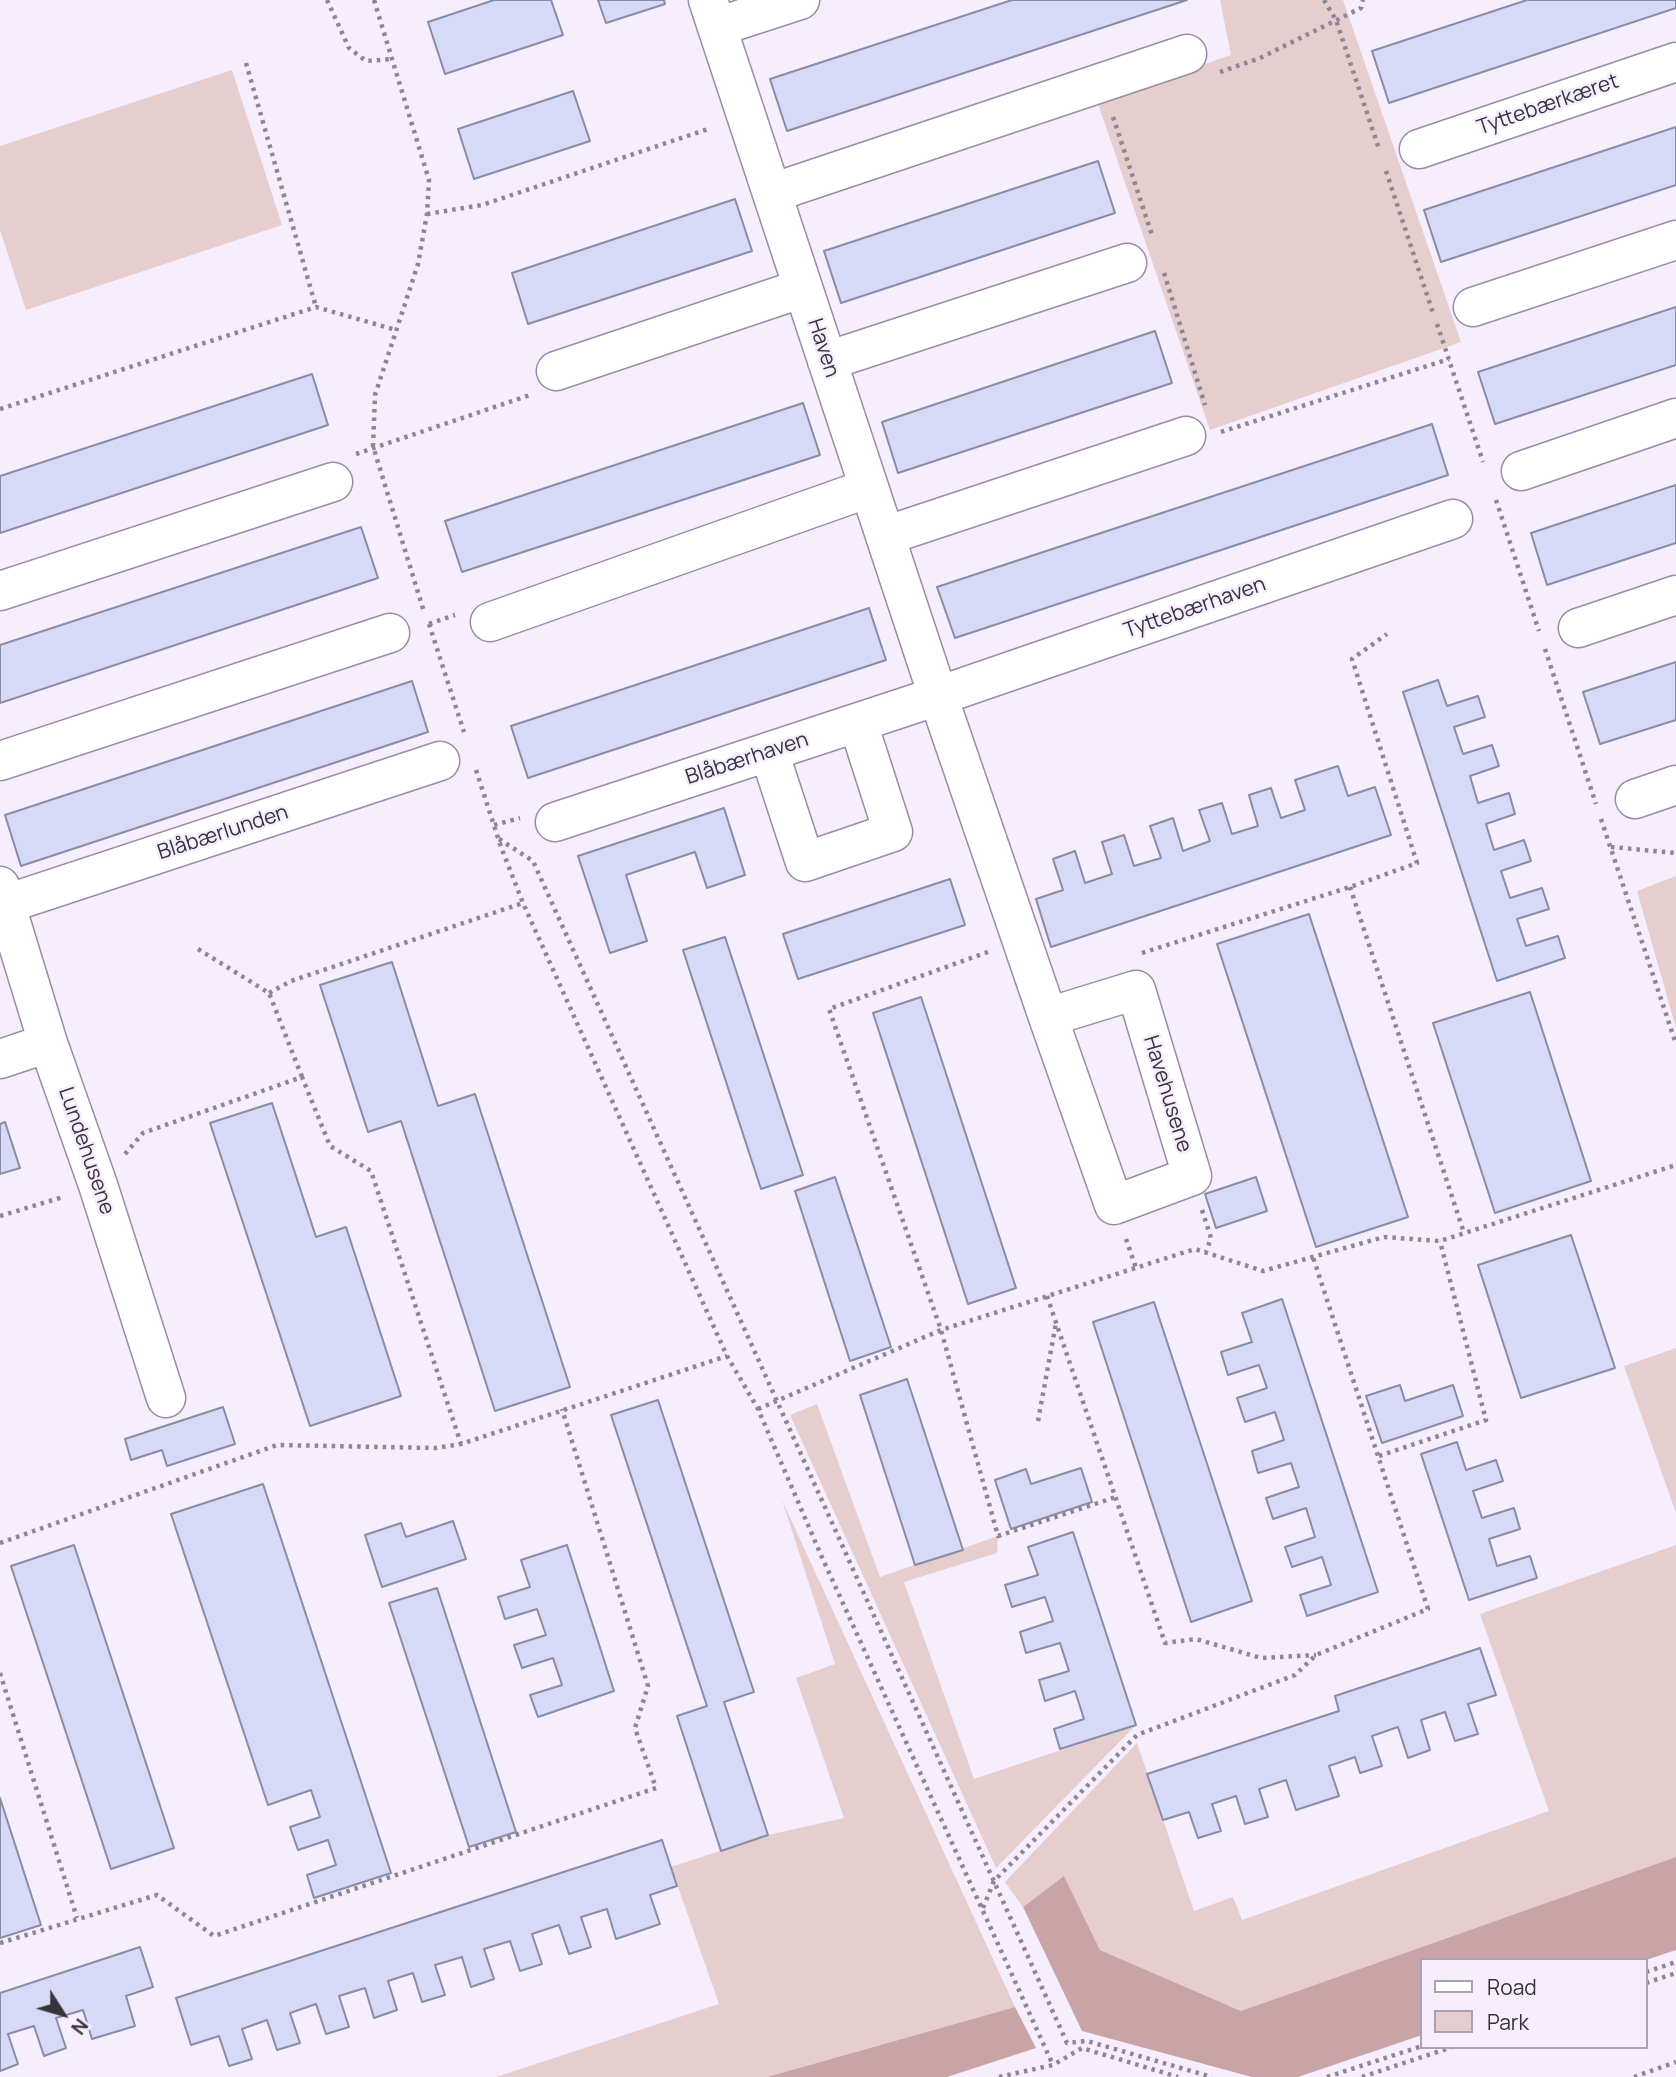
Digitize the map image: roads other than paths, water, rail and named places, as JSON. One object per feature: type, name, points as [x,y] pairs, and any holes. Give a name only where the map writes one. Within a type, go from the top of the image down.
[{"type":"street","points":[[713,14],[800,0]]},
{"type":"street","name":"Haven","points":[[713,14],[938,696]]},
{"type":"street","name":"Tyttebærkæret","points":[[1419,149],[1676,62]]},
{"type":"street","points":[[772,193],[1199,65]]},
{"type":"street","points":[[1473,307],[1676,240]]},
{"type":"street","points":[[827,361],[1148,258]]},
{"type":"street","points":[[556,371],[803,288]]},
{"type":"street","points":[[1501,481],[1676,418]]},
{"type":"street","points":[[885,536],[1202,427]]},
{"type":"street","points":[[0,591],[333,482]]},
{"type":"street","points":[[490,622],[869,488]]},
{"type":"street","name":"Tyttebærhaven","points":[[938,696],[1453,519]]},
{"type":"street","points":[[1578,628],[1676,595]]},
{"type":"street","points":[[0,761],[390,633]]},
{"type":"street","name":"Blåbærhaven","points":[[555,822],[938,696]]},
{"type":"street","name":"Havehusene","points":[[938,696],[1048,1017],[1114,1205],[1192,1176],[1136,990],[1048,1017]]},
{"type":"street","points":[[769,752],[804,862],[893,832],[858,723]]},
{"type":"street","name":"Blåbærlunden","points":[[5,916],[459,751]]},
{"type":"street","points":[[1634,799],[1676,785]]},
{"type":"street","name":"Lundehusene","points":[[5,916],[98,1185],[166,1398]]},
{"type":"street","points":[[0,1059],[48,1043]]}]
